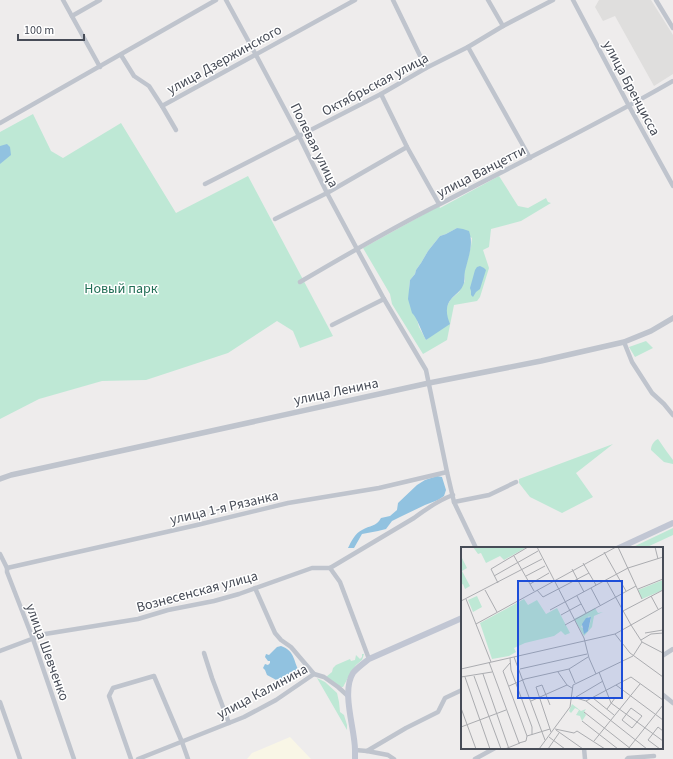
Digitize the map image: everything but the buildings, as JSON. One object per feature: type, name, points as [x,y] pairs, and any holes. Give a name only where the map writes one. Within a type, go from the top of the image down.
[{"type":"main road","points":[[621,547],[673,523]]},
{"type":"main road","points":[[355,759],[348,696],[349,683],[353,674],[369,659],[461,618]]},
{"type":"street","points":[[63,0],[100,67]]},
{"type":"street","points":[[72,16],[100,0]]},
{"type":"street","points":[[0,123],[216,0]]},
{"type":"street","name":"Полевая улица","points":[[226,0],[299,136],[326,193],[356,249],[426,370],[430,395],[454,502],[476,547]]},
{"type":"street","name":"улица Дзержинского","points":[[121,55],[134,76],[149,86],[162,106],[355,0]]},
{"type":"street","points":[[393,0],[426,68]]},
{"type":"street","points":[[488,0],[503,26]]},
{"type":"street","name":"Октябрьская улица","points":[[205,184],[381,94],[426,68],[468,47],[503,26],[553,0]]},
{"type":"street","name":"улица Бренцисса","points":[[573,0],[673,186]]},
{"type":"street","points":[[656,0],[673,28]]},
{"type":"street","points":[[468,47],[530,158]]},
{"type":"street","name":"улица Ванцетти","points":[[300,282],[438,204],[530,158],[673,81]]},
{"type":"street","points":[[381,94],[407,147],[438,204]]},
{"type":"street","points":[[162,106],[176,130]]},
{"type":"street","points":[[275,219],[326,193],[407,147]]},
{"type":"street","points":[[332,325],[384,299]]},
{"type":"street","name":"улица Ленина","points":[[0,479],[11,475],[429,383],[541,361],[624,342],[673,318]]},
{"type":"street","points":[[624,342],[632,362],[652,393],[673,415]]},
{"type":"street","name":"улица 1-я Рязанка","points":[[7,568],[288,503],[379,488],[447,472]]},
{"type":"street","points":[[454,502],[489,495],[516,482]]},
{"type":"street","name":"Вознесенская улица","points":[[0,651],[45,634],[138,619],[168,610],[214,601],[239,594],[312,568],[330,568],[414,518],[423,511],[453,495]]},
{"type":"street","name":"улица Шевченко","points":[[0,554],[7,568],[33,639],[74,759]]},
{"type":"street","points":[[330,568],[340,582],[369,659]]},
{"type":"street","points":[[255,588],[275,633],[290,647],[314,674]]},
{"type":"street","points":[[663,655],[673,649]]},
{"type":"street","points":[[204,652],[229,723]]},
{"type":"street","name":"улица Калинина","points":[[138,759],[244,717],[276,700],[314,674],[324,677],[348,696]]},
{"type":"street","points":[[131,759],[109,696],[113,688],[154,676],[188,759]]},
{"type":"street","points":[[367,751],[406,728],[438,712],[445,698],[461,690]]},
{"type":"street","points":[[663,695],[673,703]]},
{"type":"street","points":[[0,702],[20,759]]},
{"type":"street","points":[[475,759],[482,757],[494,749]]},
{"type":"street","points":[[584,749],[585,759]]},
{"type":"street","points":[[355,750],[388,754],[394,759]]},
{"type":"street","points":[[627,759],[654,756]]},
{"type":"shaded area","points":[[599,0],[651,0],[673,35],[673,74],[654,86],[615,16],[603,21],[595,7]]},
{"type":"shaded area","points":[[290,737],[311,759],[247,759],[252,753]]},
{"type":"green space","name":"Новый парк","points":[[33,114],[51,151],[63,158],[121,123],[176,213],[248,176],[333,336],[300,348],[293,331],[277,321],[228,353],[146,380],[102,381],[39,399],[0,419],[0,132]]},
{"type":"green space","points":[[499,176],[518,206],[528,208],[546,198],[548,202],[551,203],[521,221],[491,229],[489,247],[483,250],[489,268],[480,297],[477,301],[454,305],[447,340],[423,354],[392,304],[390,294],[363,248],[439,206],[440,208]],"holes":[[[457,228],[472,238],[464,273],[465,281],[459,292],[448,304],[446,311],[447,318],[426,340],[419,327],[416,316],[409,289],[410,280],[428,251],[440,236]]]},
{"type":"green space","points":[[646,341],[653,348],[635,357],[629,347]]},
{"type":"green space","points":[[658,439],[673,460],[673,464],[664,462],[651,450],[653,443]]},
{"type":"green space","points":[[613,444],[576,473],[593,497],[562,513],[530,497],[519,483],[519,479]]},
{"type":"green space","points":[[673,528],[673,535],[647,547],[633,547]]},
{"type":"green space","points":[[362,654],[364,654],[362,660],[356,665],[343,687],[326,677],[332,672],[336,665],[350,659],[351,661],[355,660],[356,655],[360,659]]},
{"type":"green space","points":[[317,678],[325,682],[337,693],[340,712],[344,715],[347,730]]},
{"type":"water","points":[[7,144],[10,147],[11,155],[0,164],[0,146]]},
{"type":"water","points":[[457,228],[469,231],[471,241],[464,283],[448,304],[447,314],[450,324],[426,340],[418,321],[412,313],[408,299],[410,280],[428,251],[440,236]]},
{"type":"water","points":[[480,266],[486,270],[480,289],[473,297],[471,295],[470,288],[475,270]]},
{"type":"water","points":[[437,476],[442,477],[446,490],[444,496],[392,521],[386,529],[362,534],[354,548],[348,548],[357,533],[375,524],[381,518],[390,516],[397,510],[398,503],[417,485],[425,480]]},
{"type":"water","points":[[281,646],[289,650],[299,671],[287,680],[280,682],[267,675],[263,668],[265,664],[268,665],[270,663],[270,661],[268,661],[265,657],[266,654],[269,655],[277,647]]}]
